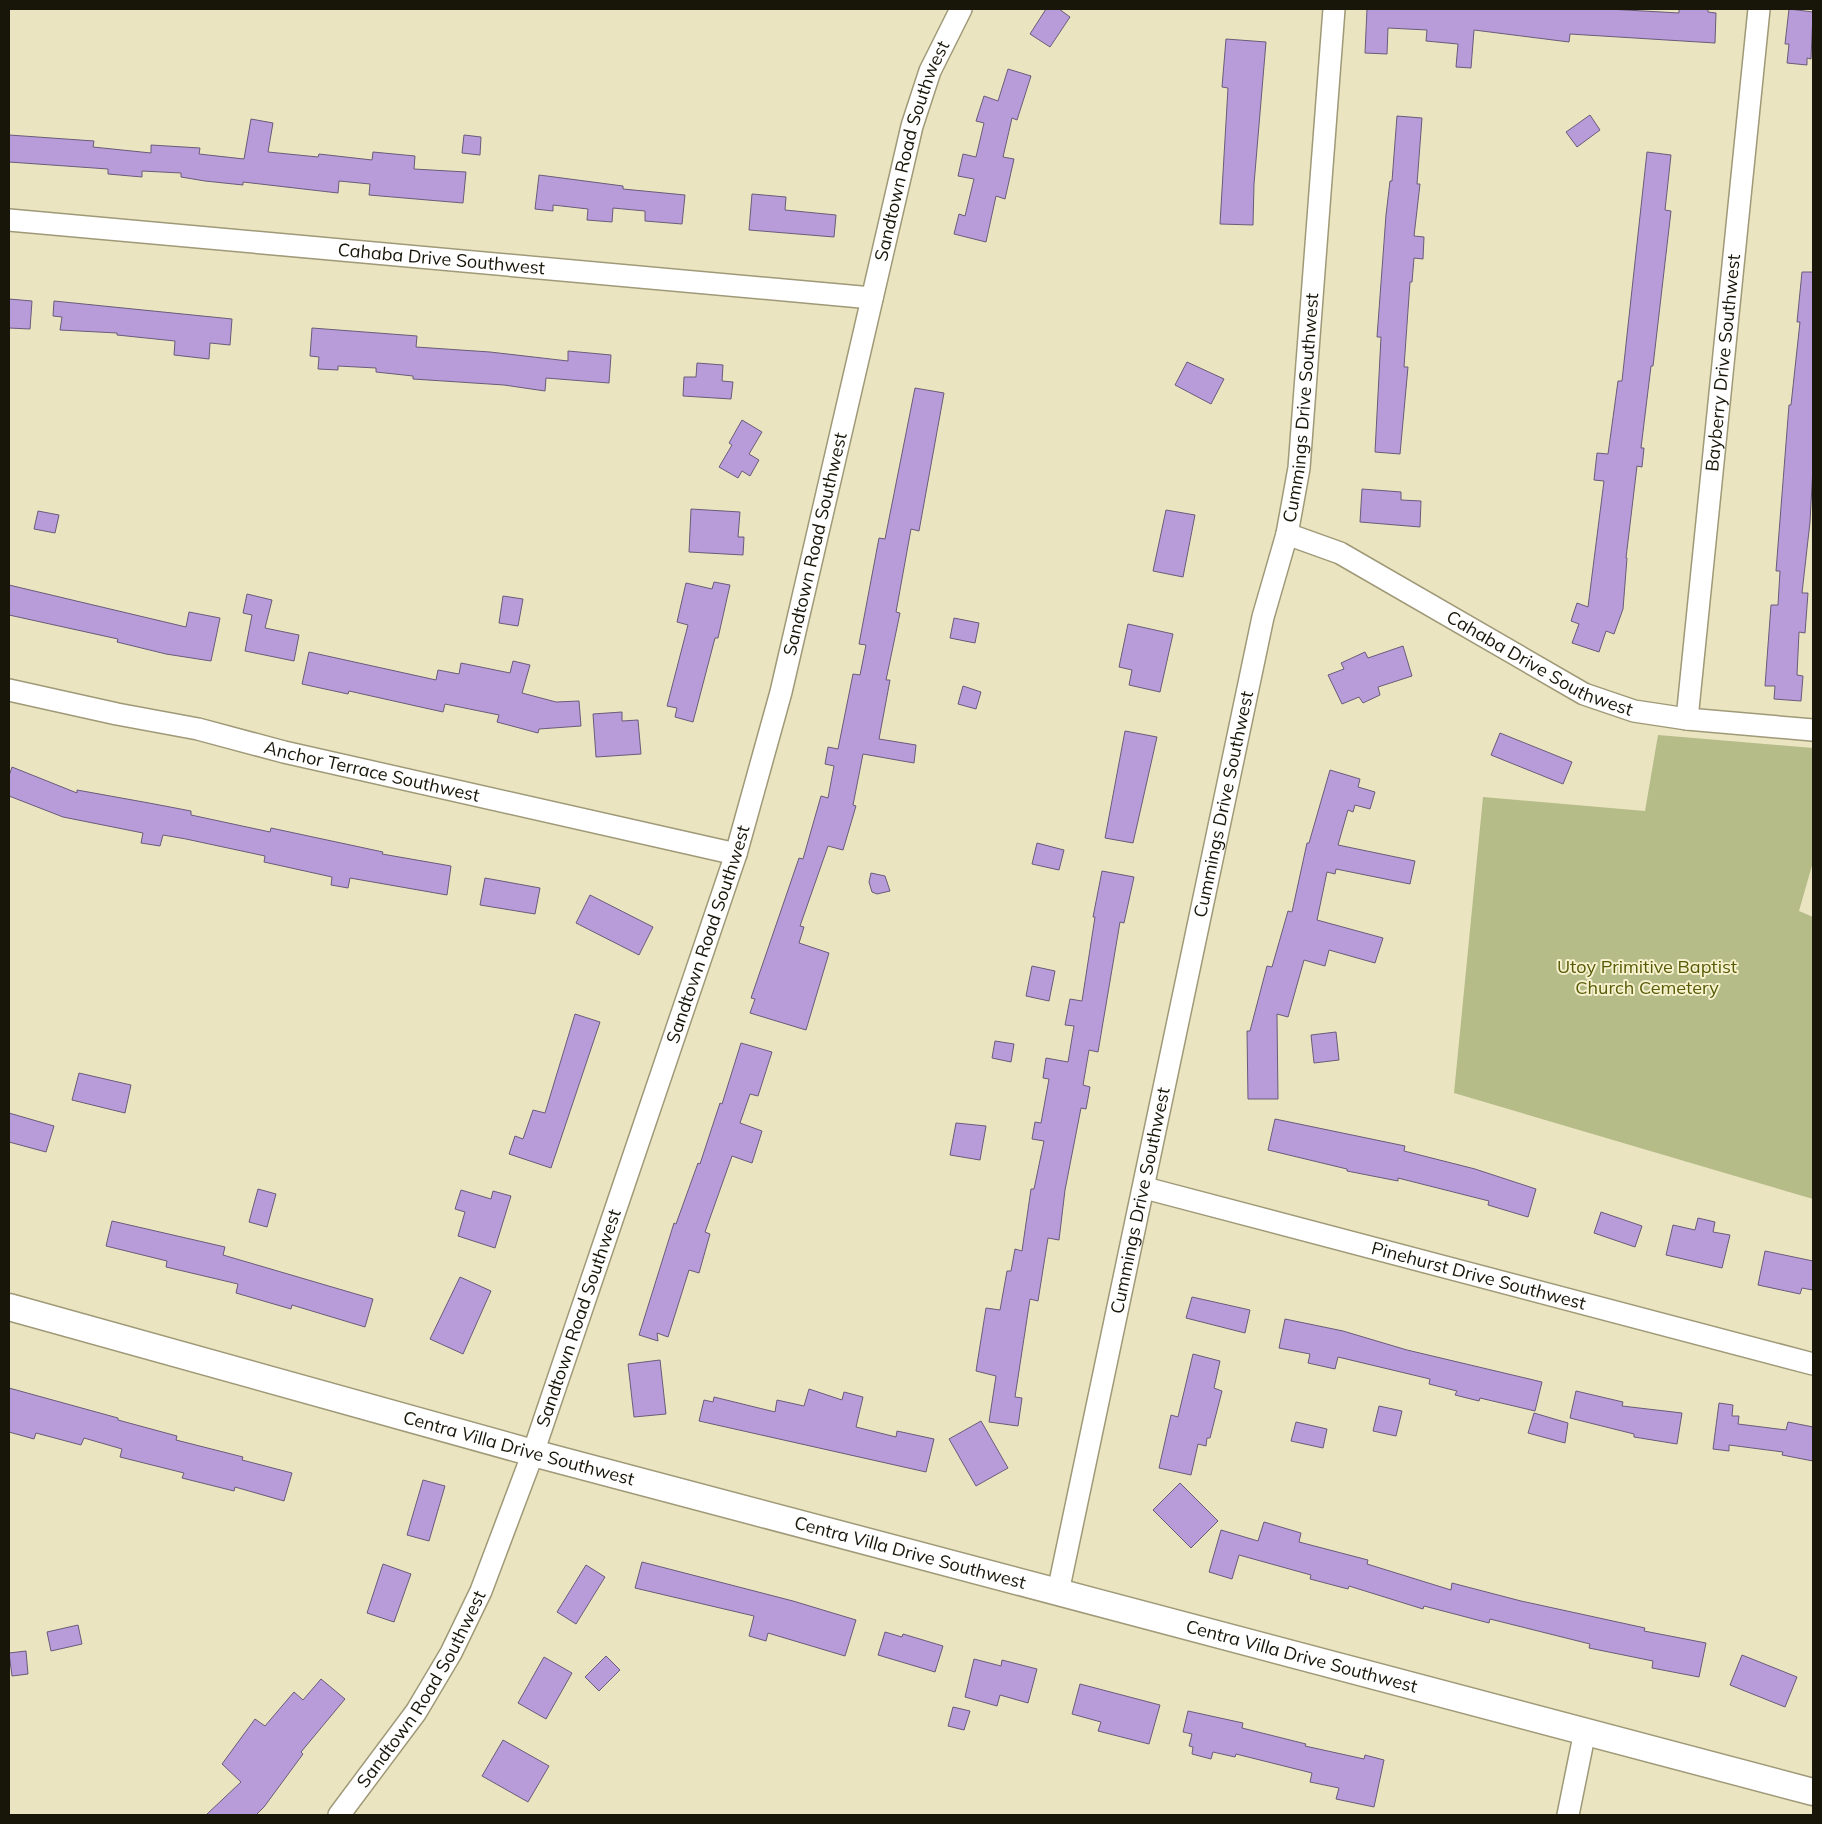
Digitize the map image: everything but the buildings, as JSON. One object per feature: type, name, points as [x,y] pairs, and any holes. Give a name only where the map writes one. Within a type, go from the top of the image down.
[{"type":"street","name":"Sandtown Road Southwest","points":[[339,1815],[416,1712],[451,1653],[481,1591],[533,1452],[736,854],[781,692],[912,126],[930,71],[961,9]]},
{"type":"street","name":"Cummings Drive Southwest","points":[[1058,1592],[1263,617],[1287,534],[1299,468],[1334,9]]},
{"type":"street","name":"Bayberry Drive Southwest","points":[[1687,719],[1759,9]]},
{"type":"street","name":"Cahaba Drive Southwest","points":[[9,220],[872,298]]},
{"type":"street","name":"Cahaba Drive Southwest","points":[[1287,534],[1340,553],[1584,694],[1634,711],[1687,719],[1813,730]]},
{"type":"street","name":"Anchor Terrace Southwest","points":[[9,690],[116,714],[198,729],[284,752],[736,854]]},
{"type":"street","name":"Pinehurst Drive Southwest","points":[[1144,1188],[1813,1364]]},
{"type":"street","name":"Centra Villa Drive Southwest","points":[[9,1307],[533,1452],[1813,1792]]},
{"type":"street","points":[[1568,1815],[1585,1731]]},
{"type":"green space","name":"Utoy Primitive Baptist Church Cemetery","points":[[1658,735],[1813,748],[1813,862],[1799,911],[1813,917],[1813,1199],[1454,1093],[1483,797],[1645,811]]}]
